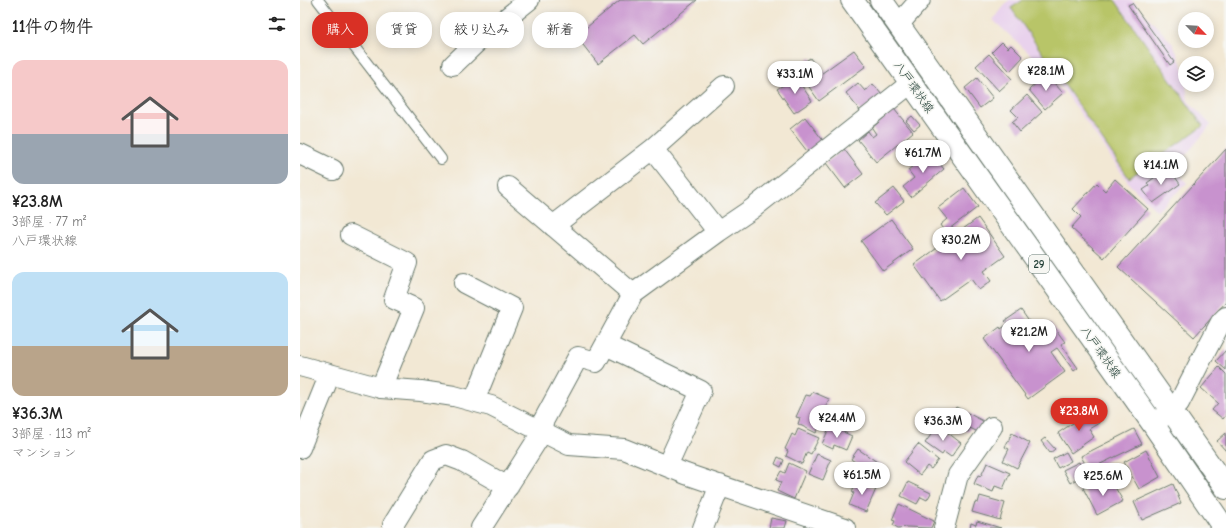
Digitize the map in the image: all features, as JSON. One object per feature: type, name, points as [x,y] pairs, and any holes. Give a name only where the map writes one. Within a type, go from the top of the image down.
[{"type":"main road","name":"八戸環状線","points":[[852,0],[1153,424],[1224,528]]},
{"type":"main road","name":"八戸環状線","points":[[881,0],[1226,488]]},
{"type":"street","points":[[453,65],[479,40],[529,0]]},
{"type":"street","points":[[898,24],[920,0]]},
{"type":"street","points":[[482,528],[541,430],[578,357],[596,362],[633,294],[752,209],[911,83]]},
{"type":"street","points":[[553,226],[653,149],[724,86]]},
{"type":"street","points":[[653,149],[718,232]]},
{"type":"street","points":[[300,154],[333,170]]},
{"type":"street","points":[[508,187],[633,294]]},
{"type":"street","points":[[351,235],[407,263],[394,299],[414,308],[381,388]]},
{"type":"street","points":[[464,283],[512,308],[474,401]]},
{"type":"street","points":[[1153,424],[1172,411],[1179,403],[1221,322],[1226,317]]},
{"type":"street","points":[[606,345],[700,391],[667,466]]},
{"type":"street","points":[[300,366],[381,388],[421,391],[454,396],[491,406],[569,445],[624,449],[686,474],[845,528]]},
{"type":"street","points":[[300,448],[330,374]]},
{"type":"street","points":[[944,528],[958,475],[992,428]]},
{"type":"street","points":[[394,525],[433,460],[446,455],[462,461],[508,487]]},
{"type":"street","points":[[703,528],[720,485]]},
{"type":"lane","points":[[318,0],[441,158]]},
{"type":"shaded area","points":[[1009,0],[1132,0],[1173,44],[1178,56],[1178,92],[1187,92],[1188,101],[1211,125],[1174,169],[1187,183],[1157,211],[1130,185],[1066,93],[1042,65],[993,20]]},
{"type":"green space","points":[[1023,0],[1115,0],[1203,126],[1129,178],[1011,8]]},
{"type":"building","points":[[620,0],[697,0],[643,44],[635,35],[598,64],[585,48],[588,48],[588,26]]},
{"type":"building","points":[[1132,3],[1174,62],[1170,65],[1128,5]]},
{"type":"building","points":[[1002,42],[1008,48],[1011,45],[1023,57],[1010,71],[992,52]]},
{"type":"building","points":[[854,50],[866,66],[819,101],[807,84]]},
{"type":"building","points":[[989,54],[1012,79],[999,91],[976,66]]},
{"type":"building","points":[[810,58],[817,68],[803,78],[796,68]]},
{"type":"building","points":[[1046,74],[1063,93],[1045,109],[1029,90]]},
{"type":"building","points":[[796,77],[812,101],[794,113],[777,89]]},
{"type":"building","points":[[977,78],[993,98],[980,108],[965,88]]},
{"type":"building","points":[[858,83],[865,91],[873,84],[882,95],[861,112],[846,93]]},
{"type":"building","points":[[1027,95],[1042,112],[1020,132],[1012,122],[1018,117],[1011,110]]},
{"type":"building","points":[[894,109],[913,132],[876,162],[858,140],[868,131],[872,137],[876,134],[872,128]]},
{"type":"building","points":[[912,116],[920,125],[914,130],[906,121]]},
{"type":"building","points":[[805,117],[825,143],[810,155],[790,129]]},
{"type":"building","points":[[844,149],[863,174],[845,188],[826,163]]},
{"type":"building","points":[[1226,149],[1226,302],[1194,337],[1118,267]]},
{"type":"building","points":[[930,152],[944,169],[911,197],[903,187],[914,178],[908,170]]},
{"type":"building","points":[[1171,171],[1180,184],[1153,203],[1143,190],[1149,186],[1147,183],[1162,172],[1164,175]]},
{"type":"building","points":[[1115,179],[1148,209],[1104,258],[1071,228],[1081,217],[1073,209],[1097,183],[1105,191]]},
{"type":"building","points":[[894,188],[904,201],[886,215],[875,203]]},
{"type":"building","points":[[964,188],[978,207],[945,232],[940,225],[947,219],[938,208]]},
{"type":"building","points":[[978,218],[1005,256],[984,271],[991,281],[979,290],[971,279],[940,301],[914,265]]},
{"type":"building","points":[[891,219],[913,249],[883,271],[861,241]]},
{"type":"building","points":[[1021,310],[1037,333],[1051,323],[1065,342],[1061,344],[1078,368],[1074,371],[1057,348],[1051,352],[1065,372],[1028,399],[984,339],[1000,327],[1001,329],[1008,324],[1005,321]]},
{"type":"building","points":[[1226,350],[1226,370],[1216,361]]},
{"type":"building","points":[[1219,367],[1226,374],[1226,415],[1223,419],[1212,410],[1218,403],[1201,388]]},
{"type":"building","points":[[813,392],[829,399],[820,418],[823,419],[816,433],[798,424],[800,418],[796,417],[806,395],[810,396]]},
{"type":"building","points":[[956,407],[983,421],[978,432],[970,428],[968,432],[963,429],[961,433],[943,423],[949,412],[952,413]]},
{"type":"building","points":[[1091,411],[1099,423],[1089,429],[1094,437],[1071,453],[1058,433]]},
{"type":"building","points":[[938,425],[961,443],[951,457],[944,452],[942,455],[925,443]]},
{"type":"building","points":[[830,426],[852,436],[846,450],[834,445],[833,449],[822,444]]},
{"type":"building","points":[[798,429],[819,438],[811,454],[807,452],[802,464],[786,456],[788,451],[785,449],[792,434],[795,436]]},
{"type":"building","points":[[1134,429],[1142,444],[1088,470],[1081,456]]},
{"type":"building","points":[[1012,433],[1030,443],[1017,468],[1003,461],[1009,449],[1005,447]]},
{"type":"building","points":[[1226,433],[1226,451],[1217,441]]},
{"type":"building","points":[[1045,438],[1055,449],[1050,453],[1041,441]]},
{"type":"building","points":[[918,444],[938,460],[931,469],[927,466],[920,475],[904,462]]},
{"type":"building","points":[[858,449],[883,466],[872,482],[857,473],[861,467],[851,459]]},
{"type":"building","points":[[1146,450],[1160,477],[1139,489],[1124,462]]},
{"type":"building","points":[[1066,452],[1071,461],[1058,468],[1053,459]]},
{"type":"building","points":[[817,454],[831,460],[823,480],[808,474]]},
{"type":"building","points":[[778,457],[784,460],[781,467],[775,464]]},
{"type":"building","points":[[1079,462],[1085,474],[1070,483],[1063,470]]},
{"type":"building","points":[[789,463],[806,471],[794,499],[777,491],[781,482],[776,480],[781,471],[785,473]]},
{"type":"building","points":[[987,463],[1010,473],[1003,489],[995,486],[993,492],[974,484],[978,475],[981,476]]},
{"type":"building","points":[[856,481],[876,489],[866,512],[849,505],[854,493],[852,492]]},
{"type":"building","points":[[1096,481],[1100,488],[1112,482],[1123,501],[1097,515],[1083,488]]},
{"type":"building","points":[[908,482],[931,493],[927,500],[921,497],[917,504],[901,496]]},
{"type":"building","points":[[1173,484],[1181,503],[1142,520],[1134,502]]},
{"type":"building","points":[[980,496],[1005,503],[1000,520],[972,512],[975,502],[978,503]]},
{"type":"building","points":[[899,504],[934,521],[931,528],[898,528],[893,525],[895,521],[892,520]]},
{"type":"building","points":[[771,518],[787,521],[785,528],[769,528]]},
{"type":"building","points":[[977,521],[1001,528],[970,528],[971,523],[976,525]]}]
